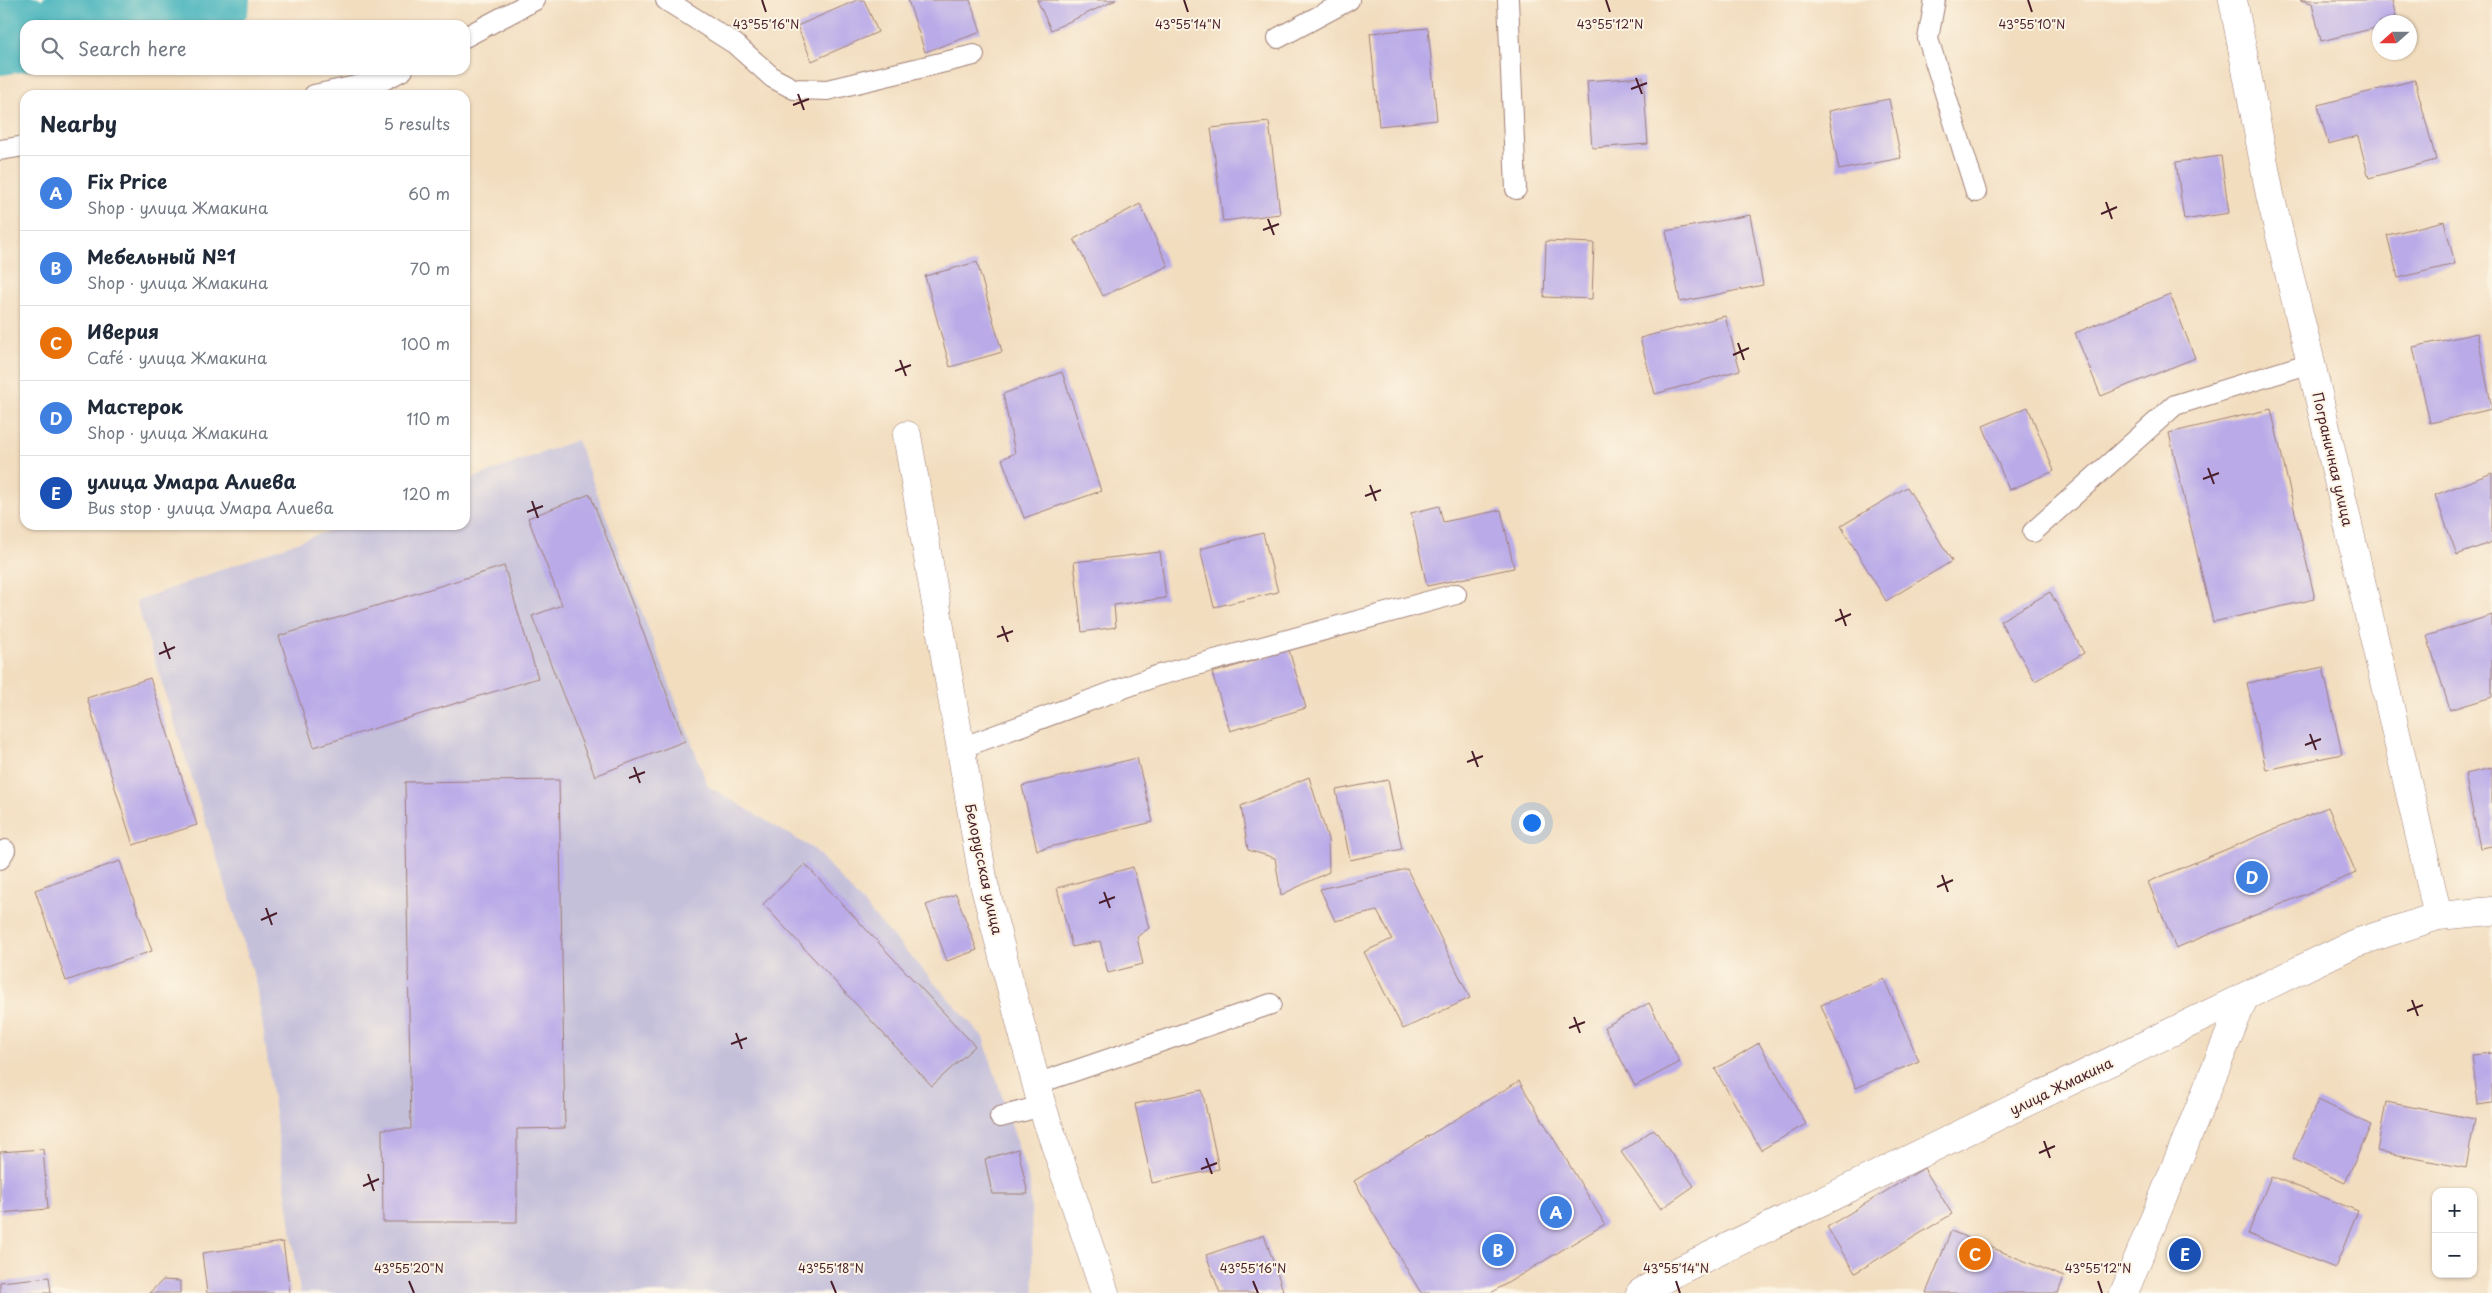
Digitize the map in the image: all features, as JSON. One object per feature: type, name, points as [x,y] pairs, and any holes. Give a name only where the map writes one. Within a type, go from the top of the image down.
[{"type":"street","name":"Пограничная улица","points":[[2233,0],[2270,195],[2311,363],[2438,916]]},
{"type":"street","name":"Белорусская улица","points":[[907,435],[984,884],[1039,1095],[1105,1293]]},
{"type":"street","name":"улица Жмакина","points":[[1640,1293],[1683,1269],[2354,944],[2438,916],[2492,910]]},
{"type":"street","points":[[2124,1293],[2244,998]]},
{"type":"lane","points":[[470,34],[535,0]]},
{"type":"lane","points":[[666,0],[735,44],[773,78],[794,89],[827,90],[974,56]]},
{"type":"lane","points":[[1278,38],[1349,0]]},
{"type":"lane","points":[[1508,0],[1516,190]]},
{"type":"lane","points":[[1935,0],[1928,39],[1976,192]]},
{"type":"lane","points":[[337,90],[384,80],[394,75]]},
{"type":"lane","points":[[0,150],[20,147]]},
{"type":"lane","points":[[2033,532],[2174,405],[2311,363]]},
{"type":"lane","points":[[960,748],[1156,676],[1456,594]]},
{"type":"lane","points":[[1000,1117],[1039,1095],[1271,1004]]},
{"type":"shaded area","points":[[577,440],[708,786],[815,850],[983,1037],[1030,1183],[1034,1293],[300,1293],[257,985],[136,601],[330,530],[470,530],[470,479]]},
{"type":"building","points":[[857,0],[864,0],[878,32],[812,61],[797,26]]},
{"type":"building","points":[[908,0],[970,0],[981,32],[925,52]]},
{"type":"building","points":[[1037,0],[1116,0],[1051,30]]},
{"type":"building","points":[[2300,0],[2392,0],[2395,15],[2372,15],[2372,29],[2321,41],[2312,3]]},
{"type":"building","points":[[1428,28],[1437,120],[1379,126],[1370,33]]},
{"type":"building","points":[[1643,77],[1648,144],[1592,148],[1587,81]]},
{"type":"building","points":[[2415,80],[2436,160],[2369,178],[2358,136],[2328,144],[2318,105]]},
{"type":"building","points":[[1889,99],[1901,158],[1839,170],[1828,111]]},
{"type":"building","points":[[1269,122],[1280,214],[1223,221],[1211,128]]},
{"type":"building","points":[[2221,156],[2229,213],[2184,220],[2176,162]]},
{"type":"building","points":[[1140,204],[1168,266],[1103,296],[1074,239]]},
{"type":"building","points":[[1750,215],[1763,285],[1680,302],[1666,231]]},
{"type":"building","points":[[2444,221],[2455,264],[2398,278],[2387,235]]},
{"type":"building","points":[[1546,241],[1594,243],[1592,299],[1544,297]]},
{"type":"building","points":[[977,262],[1002,352],[950,367],[925,276]]},
{"type":"building","points":[[2170,294],[2195,358],[2101,396],[2075,333]]},
{"type":"building","points":[[1725,316],[1740,370],[1655,394],[1640,338]]},
{"type":"building","points":[[2477,333],[2492,409],[2430,423],[2413,347]]},
{"type":"building","points":[[1062,372],[1101,491],[1024,518],[1002,459],[1015,453],[1003,394]]},
{"type":"building","points":[[2028,407],[2054,471],[2009,490],[1983,426]]},
{"type":"building","points":[[2271,409],[2315,599],[2213,622],[2169,433]]},
{"type":"building","points":[[2492,473],[2492,542],[2457,555],[2435,495]]},
{"type":"building","points":[[1907,487],[1952,561],[1886,601],[1841,526]]},
{"type":"building","points":[[590,494],[685,741],[595,776],[532,616],[562,605],[528,518]]},
{"type":"building","points":[[1439,506],[1443,522],[1501,510],[1514,568],[1427,586],[1411,513]]},
{"type":"building","points":[[1263,533],[1278,592],[1214,607],[1200,549]]},
{"type":"building","points":[[1160,552],[1166,598],[1114,605],[1116,627],[1082,632],[1074,562]]},
{"type":"building","points":[[504,566],[538,678],[314,747],[279,636]]},
{"type":"building","points":[[2050,592],[2084,653],[2035,681],[2000,621]]},
{"type":"building","points":[[2492,615],[2492,697],[2450,710],[2427,636]]},
{"type":"building","points":[[1289,650],[1306,708],[1230,731],[1212,673]]},
{"type":"building","points":[[2323,667],[2342,754],[2266,770],[2247,683]]},
{"type":"building","points":[[150,678],[197,825],[133,845],[87,698]]},
{"type":"building","points":[[1137,758],[1153,822],[1037,850],[1022,786]]},
{"type":"building","points":[[2492,768],[2492,846],[2480,848],[2465,774]]},
{"type":"building","points":[[1309,777],[1328,839],[1329,872],[1281,895],[1275,858],[1248,850],[1241,806]]},
{"type":"building","points":[[559,780],[565,1128],[517,1129],[517,1222],[383,1222],[382,1129],[411,1129],[405,782]]},
{"type":"building","points":[[1388,780],[1402,849],[1350,860],[1336,790]]},
{"type":"building","points":[[2328,807],[2356,873],[2176,948],[2148,882]]},
{"type":"building","points":[[120,861],[152,951],[66,981],[35,890]]},
{"type":"building","points":[[805,864],[975,1046],[932,1086],[763,904]]},
{"type":"building","points":[[1133,867],[1149,928],[1137,937],[1143,964],[1108,973],[1100,941],[1072,947],[1057,888]]},
{"type":"building","points":[[1407,869],[1470,998],[1403,1029],[1364,952],[1392,939],[1377,911],[1335,921],[1320,889]]},
{"type":"building","points":[[956,894],[977,950],[947,961],[926,905]]},
{"type":"building","points":[[1884,979],[1919,1061],[1856,1088],[1821,1005]]},
{"type":"building","points":[[1649,1003],[1680,1062],[1635,1086],[1604,1027]]},
{"type":"building","points":[[1759,1043],[1806,1124],[1761,1150],[1715,1069]]},
{"type":"building","points":[[2492,1053],[2492,1103],[2478,1105],[2472,1055]]},
{"type":"building","points":[[1519,1081],[1605,1224],[1491,1293],[1421,1293],[1354,1181]]},
{"type":"building","points":[[1202,1090],[1219,1169],[1152,1183],[1135,1104]]},
{"type":"building","points":[[2318,1100],[2371,1125],[2345,1183],[2292,1159]]},
{"type":"building","points":[[2386,1102],[2475,1119],[2466,1168],[2377,1151]]},
{"type":"building","points":[[1654,1129],[1694,1186],[1661,1209],[1621,1152]]},
{"type":"building","points":[[43,1149],[48,1209],[0,1213],[0,1152]]},
{"type":"building","points":[[1018,1149],[1028,1194],[992,1194],[985,1159]]},
{"type":"building","points":[[1924,1168],[1952,1214],[1855,1273],[1827,1227]]},
{"type":"building","points":[[2271,1176],[2358,1211],[2335,1268],[2248,1234]]},
{"type":"building","points":[[1951,1231],[2064,1277],[2058,1293],[1926,1293]]},
{"type":"building","points":[[1264,1235],[1283,1290],[1275,1293],[1220,1293],[1206,1255]]},
{"type":"building","points":[[283,1242],[290,1293],[207,1293],[202,1253]]},
{"type":"building","points":[[49,1277],[51,1293],[0,1293],[0,1282]]},
{"type":"building","points":[[163,1280],[180,1281],[180,1293],[149,1293]]},
{"type":"waterway","points":[[98,20],[212,0]]},
{"type":"waterway","points":[[0,37],[20,34]]},
{"type":"place","name":"Мастерок","points":[[2252,877]]},
{"type":"place","name":"Fix Price","points":[[1556,1212]]},
{"type":"place","name":"Мебельный №1","points":[[1498,1250]]},
{"type":"place","name":"Иверия","points":[[1975,1254]]},
{"type":"place","name":"улица Умара Алиева","points":[[2185,1254]]}]
